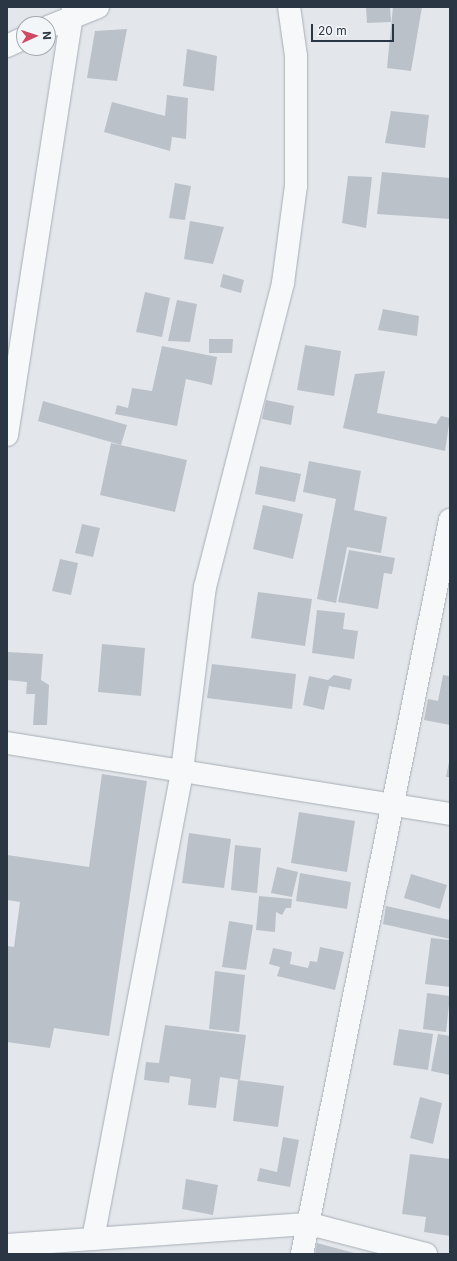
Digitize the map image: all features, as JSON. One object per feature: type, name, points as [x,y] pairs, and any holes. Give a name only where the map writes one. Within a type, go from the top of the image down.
[{"type":"street","points":[[56,22],[73,12],[98,7]]},
{"type":"street","points":[[94,1240],[182,771],[205,587],[283,283],[296,186],[296,56],[289,7]]},
{"type":"street","points":[[7,435],[73,12]]},
{"type":"street","points":[[302,1254],[310,1224],[391,804],[450,520]]},
{"type":"street","points":[[7,743],[450,814]]},
{"type":"street","points":[[7,1245],[310,1224],[426,1254]]},
{"type":"building","points":[[366,7],[390,7],[391,22],[367,23]]},
{"type":"building","points":[[393,7],[422,7],[411,71],[387,68]]},
{"type":"building","points":[[127,29],[117,81],[87,78],[95,31]]},
{"type":"building","points":[[187,49],[217,56],[214,91],[183,86]]},
{"type":"building","points":[[167,95],[188,98],[186,139],[166,136],[172,137],[170,151],[104,132],[112,102],[165,116]]},
{"type":"building","points":[[391,111],[429,115],[425,148],[385,143]]},
{"type":"building","points":[[382,172],[450,178],[450,219],[377,214]]},
{"type":"building","points":[[348,176],[372,177],[366,228],[342,223]]},
{"type":"building","points":[[175,183],[191,186],[185,220],[169,218]]},
{"type":"building","points":[[190,221],[224,227],[213,264],[184,259]]},
{"type":"building","points":[[223,274],[244,280],[241,293],[220,287]]},
{"type":"building","points":[[145,292],[170,298],[162,337],[136,332]]},
{"type":"building","points":[[177,300],[197,304],[190,342],[168,341]]},
{"type":"building","points":[[383,309],[419,316],[417,336],[378,330]]},
{"type":"building","points":[[209,339],[233,339],[232,353],[209,353]]},
{"type":"building","points":[[305,345],[341,351],[334,396],[297,390]]},
{"type":"building","points":[[162,346],[217,357],[212,385],[186,379],[177,426],[115,414],[117,405],[128,408],[132,388],[152,391]]},
{"type":"building","points":[[385,371],[377,413],[436,424],[441,416],[450,418],[445,451],[343,428],[355,374]]},
{"type":"building","points":[[266,400],[294,406],[291,425],[262,419]]},
{"type":"building","points":[[43,401],[127,425],[121,445],[38,421]]},
{"type":"building","points":[[111,443],[187,460],[175,512],[100,495]]},
{"type":"building","points":[[309,461],[361,471],[354,510],[387,517],[381,553],[347,547],[336,603],[317,599],[336,499],[303,492]]},
{"type":"building","points":[[260,466],[301,474],[295,502],[255,494]]},
{"type":"building","points":[[263,505],[303,514],[293,559],[253,549]]},
{"type":"building","points":[[82,524],[100,528],[93,557],[75,553]]},
{"type":"building","points":[[349,550],[395,558],[392,574],[384,573],[378,609],[338,602]]},
{"type":"building","points":[[60,559],[78,563],[71,595],[52,591]]},
{"type":"building","points":[[258,592],[312,599],[305,646],[251,638]]},
{"type":"building","points":[[317,610],[345,613],[343,629],[358,631],[354,659],[312,653]]},
{"type":"building","points":[[102,644],[145,648],[141,696],[98,692]]},
{"type":"building","points":[[7,652],[43,654],[41,680],[49,685],[47,725],[33,725],[35,694],[26,694],[27,682],[7,680]]},
{"type":"building","points":[[212,664],[296,674],[292,709],[207,698]]},
{"type":"building","points":[[334,675],[352,679],[350,690],[329,686],[324,710],[303,705],[309,676],[328,680]]},
{"type":"building","points":[[443,675],[450,676],[450,725],[424,720],[428,699],[438,701]]},
{"type":"building","points":[[449,762],[450,777],[446,777]]},
{"type":"building","points":[[102,774],[147,781],[109,1036],[54,1028],[50,1048],[7,1042],[7,946],[14,947],[20,902],[7,900],[7,855],[89,867]]},
{"type":"building","points":[[299,812],[355,821],[347,872],[291,863]]},
{"type":"building","points":[[189,833],[231,839],[224,888],[182,883]]},
{"type":"building","points":[[235,845],[261,848],[257,893],[231,890]]},
{"type":"building","points":[[277,867],[298,872],[292,897],[271,893]]},
{"type":"building","points":[[300,873],[351,882],[347,909],[296,901]]},
{"type":"building","points":[[411,874],[447,885],[440,909],[404,898]]},
{"type":"building","points":[[259,896],[292,899],[291,908],[286,908],[282,915],[276,912],[275,932],[256,930]]},
{"type":"building","points":[[386,906],[450,920],[450,939],[383,924]]},
{"type":"building","points":[[229,921],[253,925],[246,970],[222,967]]},
{"type":"building","points":[[431,938],[450,940],[450,987],[425,984]]},
{"type":"building","points":[[320,947],[344,952],[335,990],[277,976],[280,967],[269,964],[273,948],[292,952],[290,964],[308,968],[310,961],[317,962]]},
{"type":"building","points":[[215,971],[245,975],[239,1032],[209,1029]]},
{"type":"building","points":[[427,993],[450,996],[446,1032],[423,1029]]},
{"type":"building","points":[[165,1025],[246,1035],[240,1080],[220,1077],[216,1108],[188,1105],[191,1079],[170,1076],[169,1083],[144,1080],[146,1062],[159,1063]]},
{"type":"building","points":[[399,1029],[433,1034],[428,1070],[393,1065]]},
{"type":"building","points":[[438,1034],[450,1036],[450,1075],[431,1071]]},
{"type":"building","points":[[238,1080],[284,1086],[278,1127],[233,1121]]},
{"type":"building","points":[[420,1097],[442,1103],[433,1144],[410,1138]]},
{"type":"building","points":[[283,1137],[299,1140],[290,1187],[257,1181],[260,1168],[277,1172]]},
{"type":"building","points":[[410,1154],[450,1159],[450,1236],[424,1232],[426,1217],[402,1214]]},
{"type":"building","points":[[186,1179],[218,1185],[213,1215],[182,1209]]},
{"type":"building","points":[[317,1243],[358,1254],[315,1254]]}]
